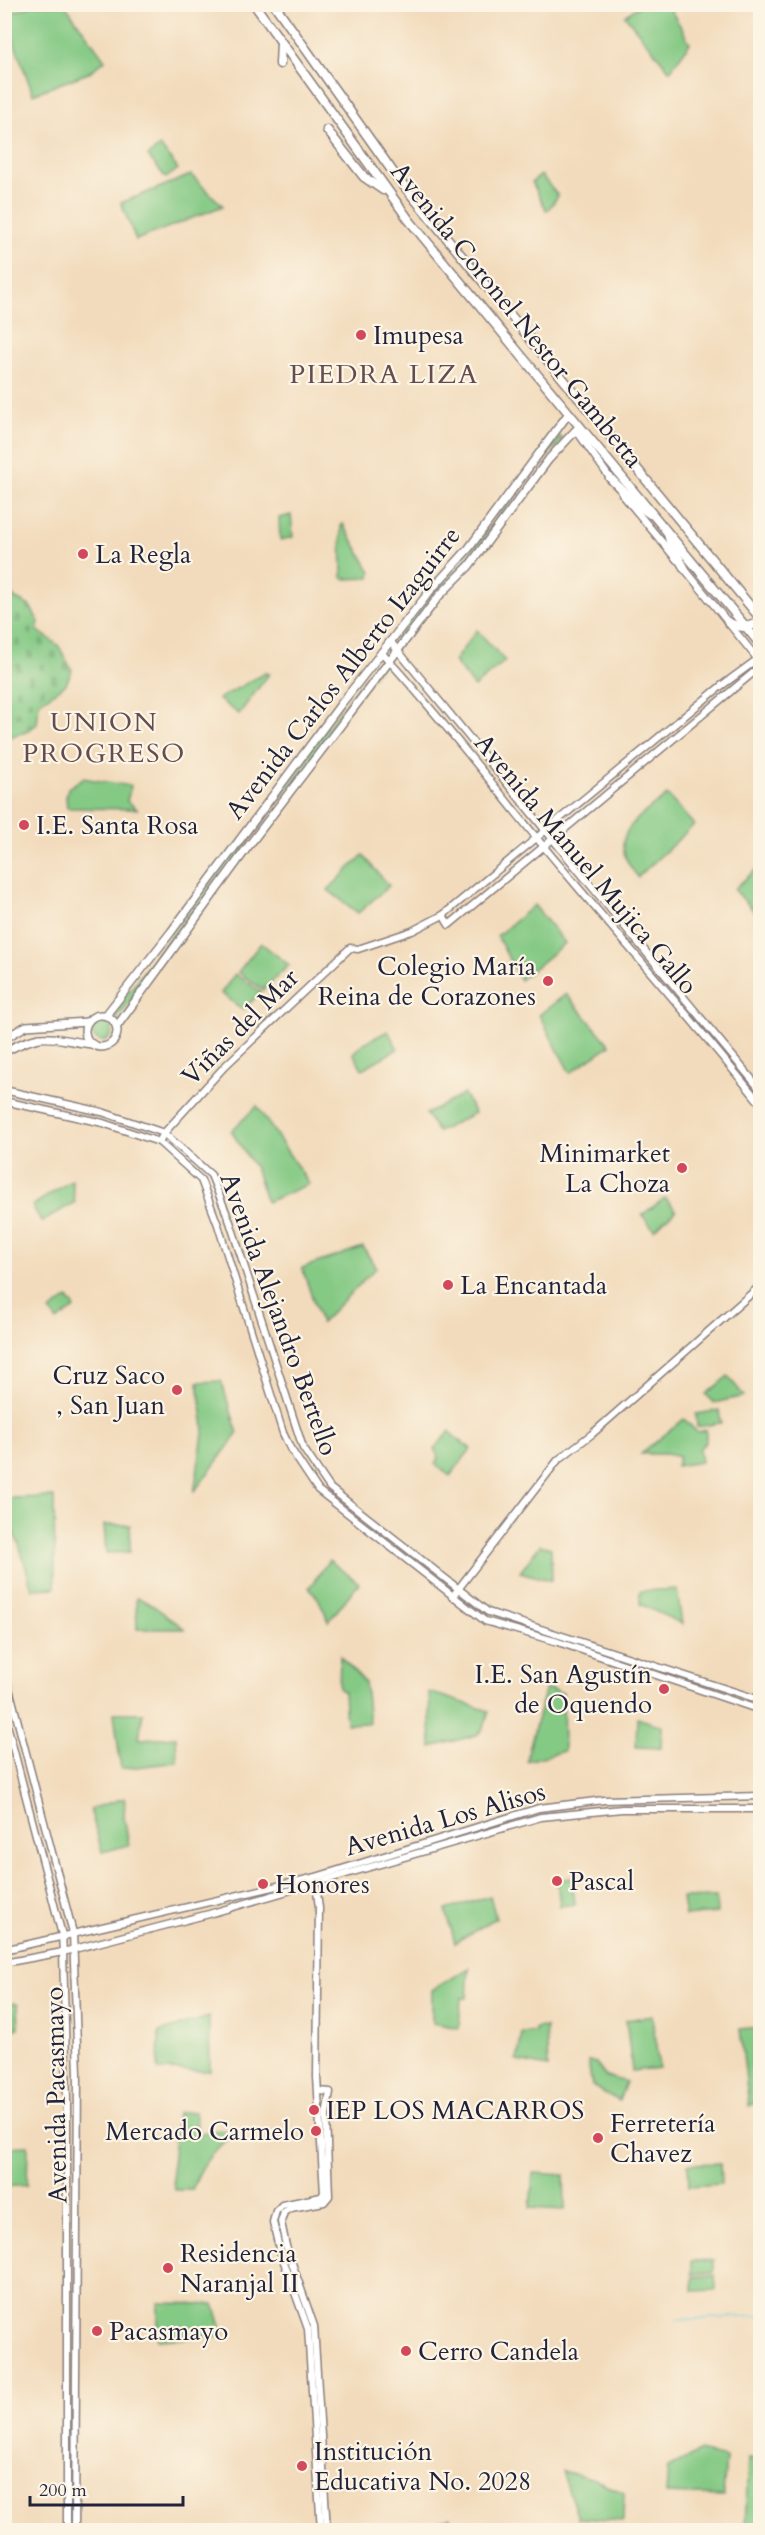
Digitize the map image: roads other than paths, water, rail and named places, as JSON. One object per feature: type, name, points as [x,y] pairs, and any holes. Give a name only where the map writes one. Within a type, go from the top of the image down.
[{"type":"highway","name":"Avenida Coronel Nestor Gambetta","points":[[254,4],[388,194],[760,644]]},
{"type":"highway","name":"Avenida Coronel Nestor Gambetta","points":[[274,4],[395,175],[760,620]]},
{"type":"highway","points":[[280,64],[281,43]]},
{"type":"highway","points":[[327,130],[364,177],[388,194]]},
{"type":"highway","points":[[569,413],[576,430]]},
{"type":"highway","points":[[610,478],[636,504],[660,522]]},
{"type":"highway","points":[[667,530],[671,545],[685,569]]},
{"type":"highway","points":[[728,622],[737,627],[747,628],[760,620]]},
{"type":"main road","name":"Avenida Carlos Alberto Izaguirre","points":[[106,1015],[390,640],[469,548],[569,413]]},
{"type":"main road","name":"Avenida Carlos Alberto Izaguirre","points":[[117,1026],[289,791],[439,596],[469,566],[549,459],[576,430]]},
{"type":"main road","points":[[4,1039],[26,1026],[87,1022],[94,1016],[106,1015],[117,1026],[117,1035],[111,1043],[102,1047],[40,1037],[28,1039],[4,1052]]},
{"type":"main road","points":[[87,1022],[85,1034],[92,1044]]},
{"type":"street","points":[[576,430],[644,524],[685,569],[759,661]]},
{"type":"street","name":"Avenida Manuel Mujica Gallo","points":[[390,640],[760,1089]]},
{"type":"street","name":"Avenida Manuel Mujica Gallo","points":[[381,652],[423,698],[543,846],[624,943],[707,1036],[760,1103]]},
{"type":"street","name":"Viñas del Mar","points":[[159,1142],[164,1133],[225,1066],[350,948],[358,949],[412,932],[444,915],[721,686],[759,661]]},
{"type":"street","points":[[444,915],[448,925],[760,667]]},
{"type":"street","name":"Avenida Alejandro Bertello","points":[[4,1090],[102,1112],[164,1133],[211,1175],[218,1188],[303,1448],[324,1482],[488,1612],[760,1700]]},
{"type":"street","name":"Avenida Alejandro Bertello","points":[[4,1101],[103,1124],[159,1142],[201,1180],[218,1225],[283,1433],[318,1491],[485,1621],[558,1642],[760,1710]]},
{"type":"street","points":[[452,1597],[558,1460],[592,1434],[760,1286]]},
{"type":"street","name":"Avenida Pacasmayo","points":[[4,1669],[73,1933],[78,2073],[75,2530]]},
{"type":"street","name":"Avenida Pacasmayo","points":[[4,1713],[62,1935],[68,2100],[66,2530]]},
{"type":"street","name":"Avenida Los Alisos","points":[[4,1950],[316,1877],[539,1808],[604,1800],[760,1796]]},
{"type":"street","name":"Avenida Los Alisos","points":[[4,1963],[74,1950],[316,1884],[541,1817],[622,1809],[760,1809]]},
{"type":"street","points":[[316,1884],[319,1908],[317,2077],[324,2193],[321,2197],[289,2202],[279,2208],[273,2222],[279,2248],[308,2329],[321,2530]]},
{"type":"street","points":[[319,2091],[330,2092],[326,2115],[329,2196],[324,2202],[291,2208],[284,2212],[281,2222],[286,2246],[314,2326],[327,2530]]},
{"type":"waterway","points":[[677,2320],[760,2316]]},
{"type":"place","name":"Imupesa","points":[[361,335]]},
{"type":"place","name":"La Regla","points":[[83,554]]},
{"type":"place","name":"I.E. Santa Rosa","points":[[24,825]]},
{"type":"place","name":"Colegio María Reina de Corazones","points":[[548,981]]},
{"type":"place","name":"Minimarket La Choza","points":[[682,1168]]},
{"type":"place","name":"La Encantada","points":[[448,1285]]},
{"type":"place","name":"Cruz Saco , San Juan","points":[[177,1390]]},
{"type":"place","name":"I.E. San Agustín de Oquendo","points":[[664,1689]]},
{"type":"place","name":"Pascal","points":[[557,1881]]},
{"type":"place","name":"Honores","points":[[263,1884]]},
{"type":"place","name":"IEP LOS MACARROS","points":[[314,2110]]},
{"type":"place","name":"Mercado Carmelo","points":[[316,2131]]},
{"type":"place","name":"Ferretería Chavez","points":[[598,2138]]},
{"type":"place","name":"Residencia Naranjal II","points":[[168,2268]]},
{"type":"place","name":"Pacasmayo","points":[[97,2331]]},
{"type":"place","name":"Cerro Candela","points":[[406,2351]]},
{"type":"place","name":"Institución Educativa No. 2028","points":[[302,2466]]},
{"type":"district","name":"PIEDRA LIZA","points":[[384,374]]},
{"type":"district","name":"UNION PROGRESO","points":[[104,738]]}]
